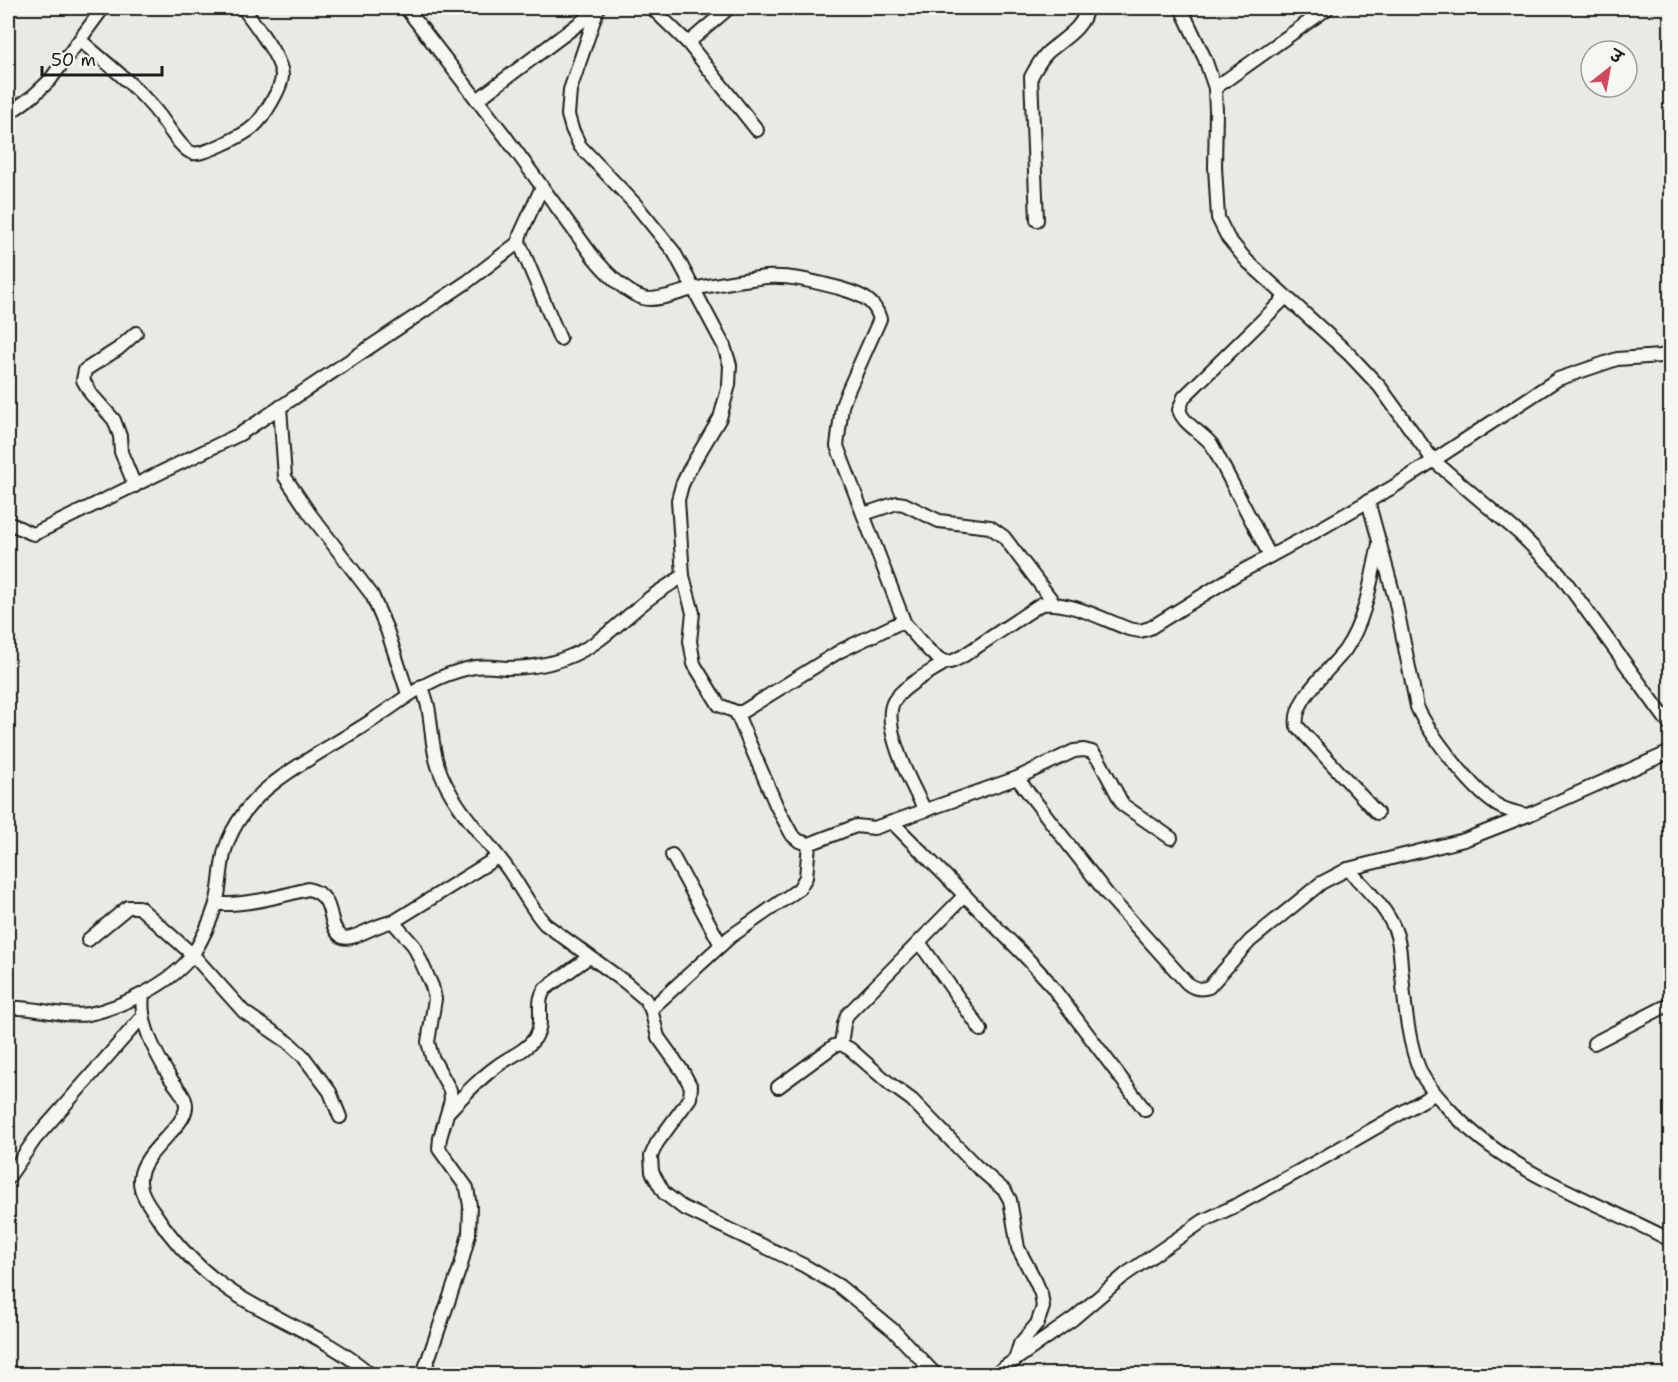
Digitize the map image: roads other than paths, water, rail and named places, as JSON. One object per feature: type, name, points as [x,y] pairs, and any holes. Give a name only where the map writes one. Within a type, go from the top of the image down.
[{"type":"street","points":[[8,114],[50,80],[103,8]]},
{"type":"street","points":[[80,40],[154,108],[184,148],[191,153],[200,154],[246,133],[255,126],[280,87],[282,79],[278,61],[243,8]]},
{"type":"street","points":[[406,8],[607,273],[635,294],[650,299],[693,289],[767,277],[784,277],[854,292],[866,297],[878,309],[880,319],[877,328],[842,406],[837,446],[905,624],[932,653],[946,662],[952,662],[963,656],[1041,604],[1067,605],[1129,629],[1140,631],[1150,628],[1237,574],[1368,501],[1558,379],[1617,359],[1661,356],[1671,353]]},
{"type":"street","points":[[477,100],[598,8]]},
{"type":"street","points":[[598,8],[570,90],[568,115],[572,129],[580,146],[656,227],[674,252],[724,346],[730,365],[729,385],[720,418],[689,470],[678,500],[683,576],[693,613],[690,641],[694,664],[719,705],[742,712],[840,651],[891,625],[905,624]]},
{"type":"street","points":[[652,8],[688,43],[757,130]]},
{"type":"street","points":[[688,43],[729,8]]},
{"type":"street","points":[[1037,220],[1031,76],[1047,54],[1081,23],[1086,16],[1086,8]]},
{"type":"street","points":[[1181,8],[1205,58],[1215,88],[1215,167],[1218,218],[1228,238],[1247,261],[1349,354],[1380,387],[1433,460],[1520,534],[1560,574],[1671,725]]},
{"type":"street","points":[[1215,88],[1328,8]]},
{"type":"street","points":[[542,187],[519,235],[519,242],[560,339]]},
{"type":"street","points":[[8,524],[16,525],[25,532],[34,534],[240,434],[467,282],[519,242]]},
{"type":"street","points":[[1270,556],[1212,445],[1207,438],[1181,417],[1179,410],[1184,397],[1286,297]]},
{"type":"street","points":[[135,486],[121,452],[117,426],[86,388],[83,380],[85,370],[118,349],[136,333]]},
{"type":"street","points":[[280,407],[285,477],[310,514],[372,595],[387,630],[408,694]]},
{"type":"street","points":[[1368,501],[1395,599],[1417,707],[1423,722],[1436,741],[1482,793],[1497,806],[1528,815]]},
{"type":"street","points":[[864,514],[897,503],[904,504],[939,521],[990,527],[1004,537],[1054,603]]},
{"type":"street","points":[[1377,813],[1297,726],[1295,718],[1303,701],[1354,636],[1364,609],[1379,543]]},
{"type":"street","points":[[8,1008],[87,1014],[143,995],[179,969],[193,955],[216,904],[225,851],[233,830],[252,801],[273,783],[422,686],[471,668],[510,668],[543,664],[572,656],[596,643],[648,599],[683,576]]},
{"type":"street","points":[[925,810],[902,765],[891,721],[891,706],[901,692],[946,662]]},
{"type":"street","points":[[422,686],[429,709],[433,750],[438,768],[452,796],[498,857],[538,916],[561,937],[625,982],[645,999],[651,1009],[658,1036],[691,1087],[690,1098],[657,1143],[651,1156],[652,1172],[664,1193],[682,1207],[803,1265],[839,1286],[893,1330],[935,1374]]},
{"type":"street","points":[[736,712],[777,807],[792,834],[799,841],[809,844],[856,826],[874,828],[892,822],[1017,778],[1074,751],[1084,750],[1092,752],[1099,760],[1123,805],[1171,838]]},
{"type":"street","points":[[1017,778],[1107,894],[1193,988],[1202,989],[1209,987],[1250,941],[1320,883],[1348,869],[1464,840],[1528,815],[1671,752]]},
{"type":"street","points":[[892,822],[1047,980],[1145,1110]]},
{"type":"street","points":[[651,1009],[721,945],[799,889],[806,877],[809,844]]},
{"type":"street","points":[[672,855],[721,945]]},
{"type":"street","points":[[216,904],[252,903],[308,889],[322,895],[337,932],[349,939],[385,922],[393,922],[498,857]]},
{"type":"street","points":[[1348,869],[1383,908],[1396,931],[1405,1008],[1416,1057],[1422,1074],[1434,1094],[1464,1126],[1518,1165],[1581,1199],[1631,1219],[1671,1240]]},
{"type":"street","points":[[840,1044],[847,1015],[965,896]]},
{"type":"street","points":[[88,940],[128,907],[139,907],[193,955],[244,1012],[288,1042],[303,1056],[330,1092],[340,1117]]},
{"type":"street","points":[[393,922],[414,946],[432,986],[435,999],[428,1042],[432,1057],[450,1090],[449,1111],[440,1138],[439,1149],[467,1188],[470,1206],[469,1234],[458,1276],[423,1374]]},
{"type":"street","points":[[919,942],[981,1030]]},
{"type":"street","points":[[449,1111],[478,1081],[499,1064],[522,1052],[533,1041],[540,1030],[542,1019],[540,995],[589,957]]},
{"type":"street","points":[[143,995],[142,1016],[160,1061],[185,1100],[186,1108],[182,1118],[141,1169],[139,1182],[144,1197],[166,1230],[192,1261],[224,1287],[305,1332],[358,1364],[370,1374]]},
{"type":"street","points":[[1594,1043],[1671,1004]]},
{"type":"street","points":[[8,1178],[35,1139],[142,1016]]},
{"type":"street","points":[[778,1087],[840,1044],[850,1049],[912,1100],[971,1161],[1005,1191],[1011,1200],[1018,1248],[1036,1282],[1043,1307],[1037,1324],[1020,1344],[1014,1360]]},
{"type":"street","points":[[995,1374],[1072,1319],[1126,1274],[1203,1221],[1323,1158],[1434,1094]]}]
